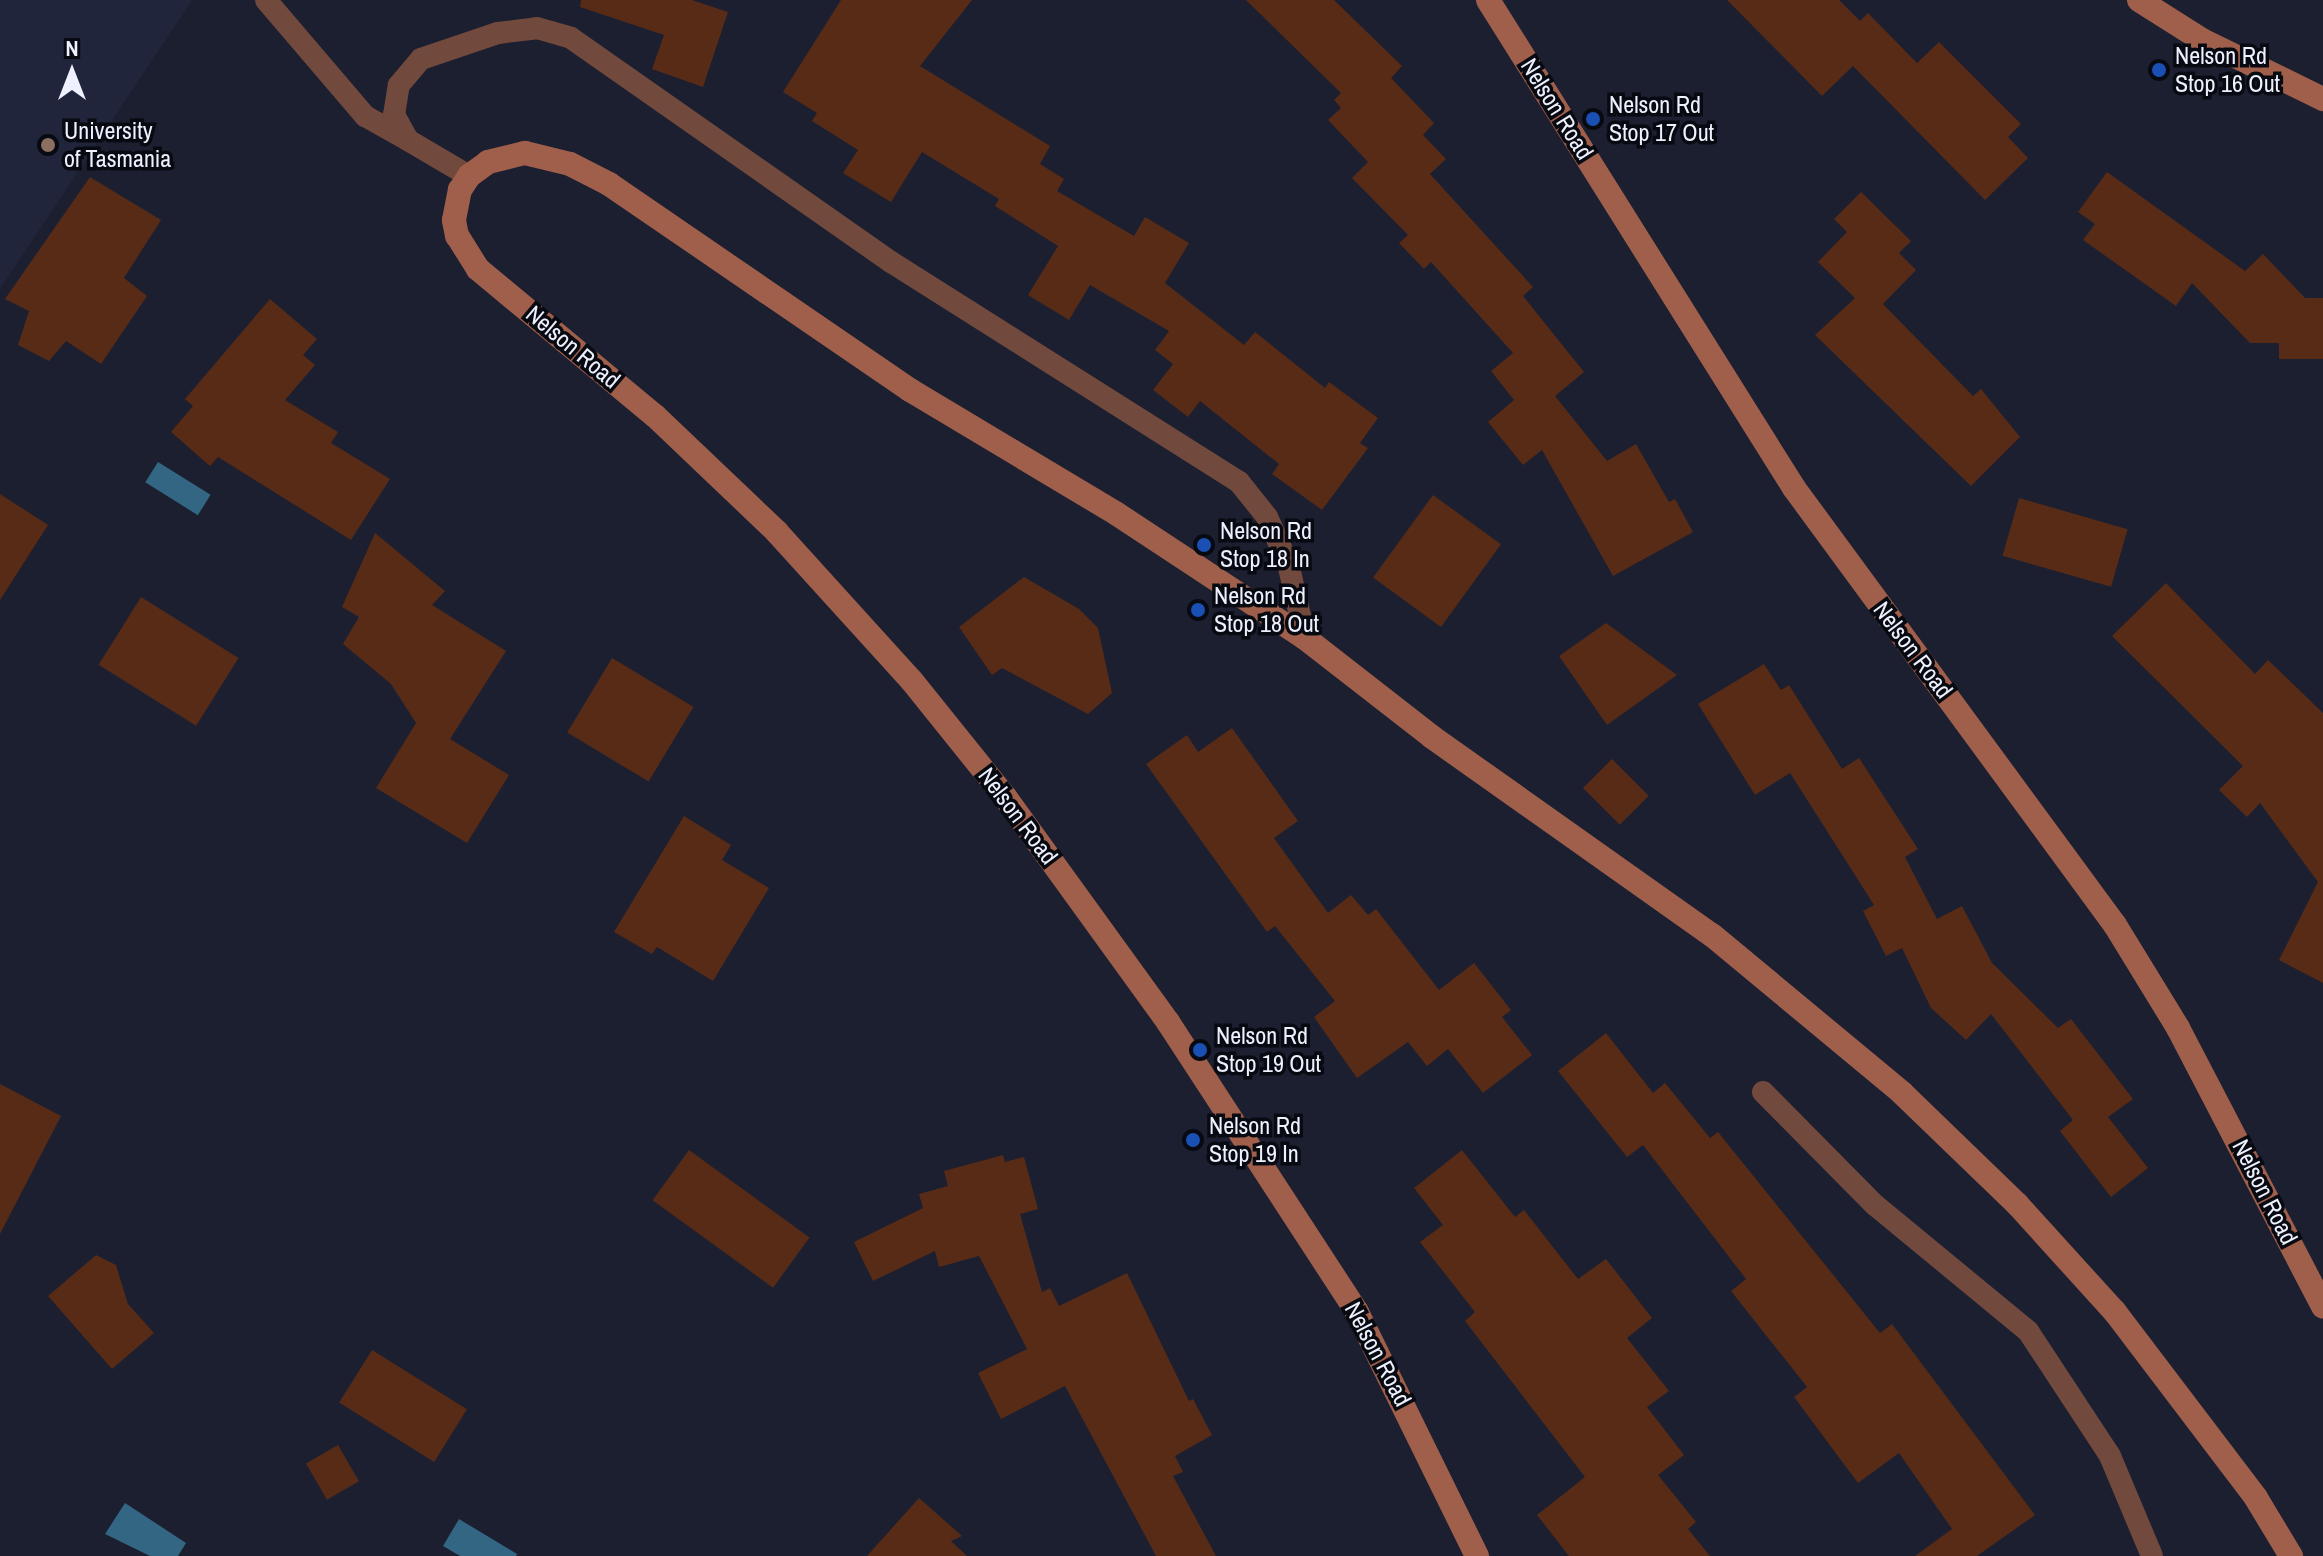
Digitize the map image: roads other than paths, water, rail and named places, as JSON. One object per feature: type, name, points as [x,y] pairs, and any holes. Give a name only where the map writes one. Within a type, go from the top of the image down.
[{"type":"street","name":"Nelson Road","points":[[1488,0],[1794,488],[2115,925],[2185,1042],[2323,1307]]},
{"type":"street","points":[[2139,0],[2202,40],[2323,99]]},
{"type":"street","points":[[469,176],[488,162],[525,153],[570,164],[609,184],[910,390],[1117,514],[1305,638],[1432,737],[1712,935],[1902,1093],[2017,1204],[2115,1312],[2256,1498],[2291,1556]]},
{"type":"street","name":"Nelson Road","points":[[469,176],[460,190],[454,220],[457,236],[478,269],[655,416],[777,532],[911,680],[1006,798],[1168,1022],[1357,1312],[1477,1556]]},
{"type":"lane","points":[[266,0],[365,116],[469,176]]},
{"type":"lane","points":[[408,140],[394,115],[399,85],[421,59],[498,33],[537,28],[571,38],[891,262],[1239,482],[1267,517],[1288,563],[1305,638]]},
{"type":"lane","points":[[1763,1092],[1875,1205],[2028,1331],[2110,1456],[2152,1556]]},
{"type":"place","name":"Nelson Rd Stop 16 Out","points":[[2159,70]]},
{"type":"place","name":"Nelson Rd Stop 17 Out","points":[[1593,119]]},
{"type":"place","name":"University of Tasmania","points":[[48,145]]},
{"type":"place","name":"Nelson Rd Stop 18 In","points":[[1204,545]]},
{"type":"place","name":"Nelson Rd Stop 18 Out","points":[[1198,610]]},
{"type":"place","name":"Nelson Rd Stop 19 Out","points":[[1200,1050]]},
{"type":"place","name":"Nelson Rd Stop 19 In","points":[[1193,1140]]}]
